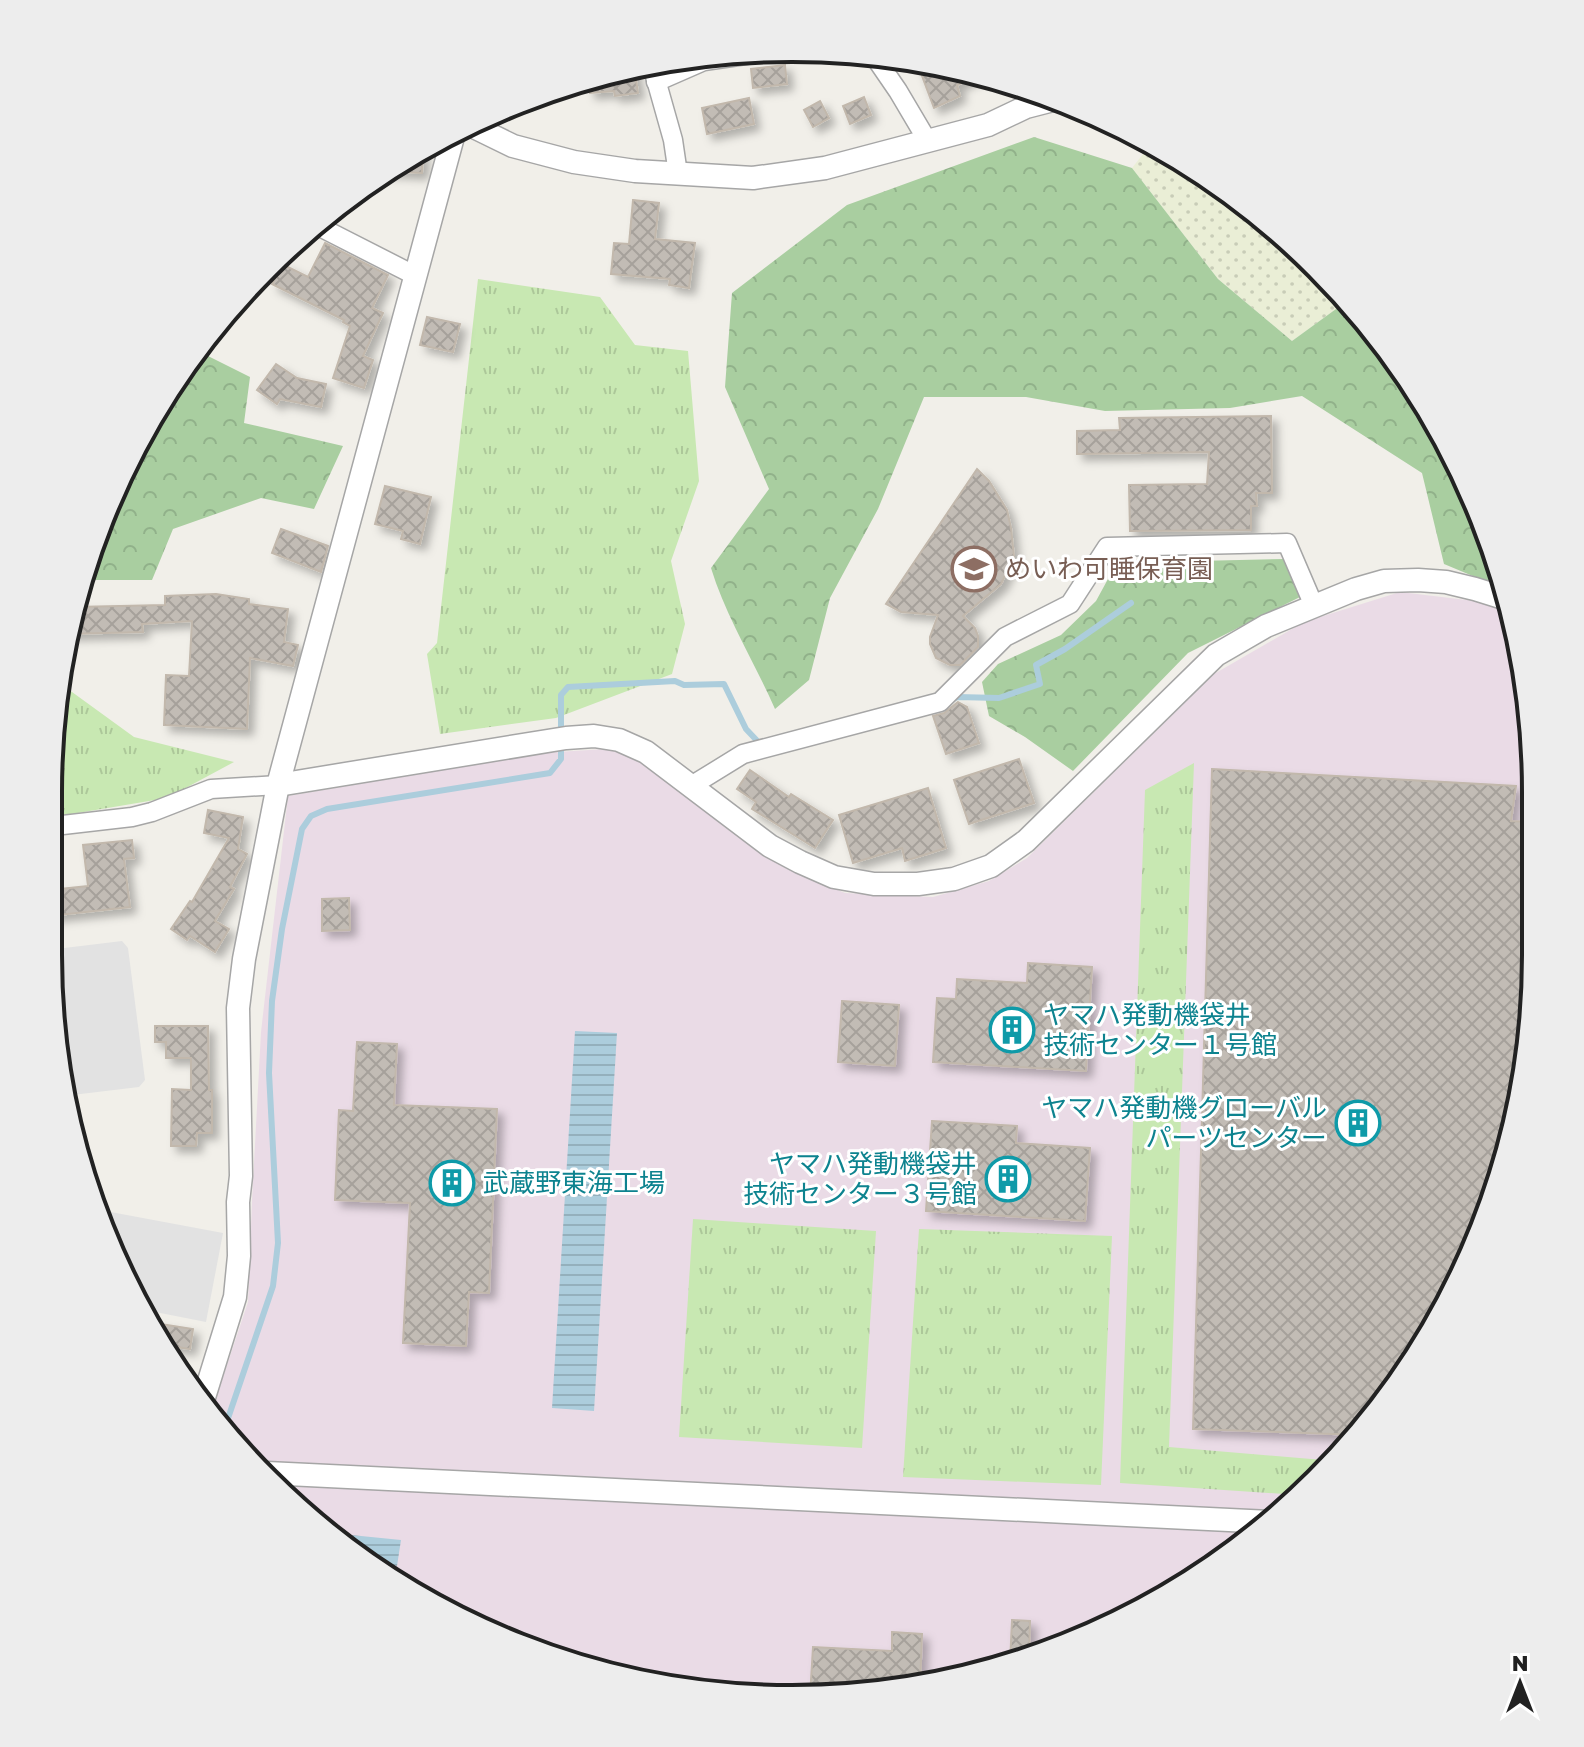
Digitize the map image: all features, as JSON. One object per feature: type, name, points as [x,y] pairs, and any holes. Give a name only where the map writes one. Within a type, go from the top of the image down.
[{"type":"street","points":[[882,68],[927,140]]},
{"type":"street","points":[[656,82],[682,71]]},
{"type":"street","points":[[654,75],[673,140],[678,174]]},
{"type":"street","points":[[483,131],[513,146],[574,162],[635,171],[753,178],[825,168],[988,125],[1036,104]]},
{"type":"street","points":[[206,1390],[235,1297],[241,1176],[238,1008],[244,959],[278,785],[450,147]]},
{"type":"street","points":[[327,230],[416,276]]},
{"type":"street","points":[[691,786],[743,754],[940,702],[1005,637],[1070,604],[1107,547],[1287,543],[1314,606]]},
{"type":"street","points":[[62,825],[132,817],[211,789],[278,785],[594,736],[619,740],[646,752],[770,846],[834,877],[874,884],[918,884],[954,879],[991,866],[1026,841],[1216,655],[1266,626],[1356,589],[1384,581],[1446,582],[1495,596]]},
{"type":"street","points":[[279,1474],[1252,1521]]},
{"type":"shaded area","points":[[1400,592],[1492,603],[1498,607],[1516,697],[1522,792],[1522,955],[1516,1050],[1497,1144],[1483,1190],[1447,1278],[1399,1361],[1341,1436],[1308,1471],[1273,1504],[1198,1562],[1115,1610],[1071,1629],[1027,1646],[934,1671],[887,1679],[792,1685],[697,1679],[603,1660],[557,1646],[469,1610],[427,1587],[386,1562],[311,1504],[243,1436],[215,1401],[248,1302],[261,1032],[288,796],[541,753],[605,749],[635,756],[780,865],[845,893],[933,897],[989,881],[1027,858],[1214,674],[1304,622]]},
{"type":"shaded area","points":[[122,941],[128,948],[145,1080],[139,1087],[76,1095],[68,1050],[62,948]]},
{"type":"shaded area","points":[[109,1212],[223,1233],[206,1322],[156,1312],[137,1278]]},
{"type":"green space","points":[[1034,137],[1132,168],[1218,279],[1292,341],[1338,308],[1341,311],[1399,386],[1424,427],[1466,513],[1491,584],[1444,564],[1422,473],[1302,396],[1230,408],[1105,411],[1026,397],[924,397],[878,509],[830,598],[809,680],[775,709],[732,621],[711,568],[769,489],[725,387],[732,293],[847,205]]},
{"type":"green space","points":[[1144,153],[1198,185],[1273,243],[1338,308],[1292,341],[1218,279],[1132,168]]},
{"type":"green space","points":[[478,279],[600,297],[635,345],[688,351],[699,481],[671,561],[685,624],[672,674],[556,718],[440,734],[427,654],[437,643]]},
{"type":"green space","points":[[208,355],[250,377],[244,423],[343,446],[314,509],[261,498],[173,529],[152,580],[94,580],[137,469],[185,386]]},
{"type":"green space","points":[[1284,559],[1302,596],[1188,653],[1073,771],[989,716],[982,682],[998,664],[1061,635],[1096,601],[1114,568],[1152,562]]},
{"type":"green space","points":[[69,690],[134,737],[234,762],[167,798],[62,816]]},
{"type":"green space","points":[[1194,763],[1169,1447],[1319,1460],[1284,1494],[1120,1483],[1145,790]]},
{"type":"green space","points":[[693,1219],[876,1231],[862,1448],[679,1437]]},
{"type":"green space","points":[[919,1229],[1112,1236],[1101,1485],[903,1477]]},
{"type":"water","points":[[575,1031],[617,1033],[594,1411],[552,1408]]},
{"type":"water","points":[[349,1535],[401,1540],[397,1566],[386,1562]]},
{"type":"building","points":[[785,65],[787,84],[753,88],[751,69]]},
{"type":"building","points":[[921,74],[962,83],[957,85],[960,96],[934,108]]},
{"type":"building","points":[[636,79],[638,93],[615,96],[614,91],[590,93]]},
{"type":"building","points":[[864,97],[871,115],[850,124],[843,106]]},
{"type":"building","points":[[749,98],[754,124],[707,134],[702,108]]},
{"type":"building","points":[[820,101],[829,118],[813,127],[804,110]]},
{"type":"building","points":[[422,163],[422,173],[407,172]]},
{"type":"building","points":[[633,200],[659,203],[655,239],[695,243],[689,288],[669,285],[670,279],[611,274],[614,243],[629,244]]},
{"type":"building","points":[[325,243],[388,275],[372,308],[383,313],[363,356],[373,360],[364,388],[333,378],[350,326],[344,320],[272,284],[286,266],[308,277]]},
{"type":"building","points":[[427,317],[460,324],[453,352],[420,345]]},
{"type":"building","points":[[276,364],[297,378],[326,384],[321,407],[280,399],[277,404],[257,390]]},
{"type":"building","points":[[1271,416],[1272,493],[1256,493],[1257,506],[1251,506],[1251,530],[1130,531],[1129,485],[1207,484],[1209,452],[1077,454],[1077,431],[1120,430],[1119,418]]},
{"type":"building","points":[[977,469],[989,481],[1007,510],[1014,557],[1001,584],[963,616],[975,628],[978,647],[960,665],[950,665],[936,658],[930,644],[938,615],[901,612],[886,604]]},
{"type":"building","points":[[385,486],[431,497],[420,544],[401,539],[403,531],[375,524]]},
{"type":"building","points":[[281,529],[328,546],[321,572],[272,553]]},
{"type":"building","points":[[216,594],[249,599],[249,604],[288,609],[284,642],[298,645],[293,666],[250,658],[247,729],[164,725],[166,675],[189,676],[192,621],[142,624],[143,632],[80,634],[86,607],[165,605],[165,596]]},
{"type":"building","points":[[958,702],[967,707],[979,743],[946,754],[933,716],[944,713]]},
{"type":"building","points":[[1019,759],[1034,803],[969,824],[954,780]]},
{"type":"building","name":"ヤマハ発動機グローバル パーツセンター","points":[[1212,769],[1516,786],[1511,821],[1522,821],[1522,955],[1516,1050],[1497,1144],[1483,1190],[1447,1278],[1399,1361],[1342,1434],[1193,1429]]},
{"type":"building","points":[[750,770],[789,797],[791,794],[833,820],[815,848],[752,809],[756,802],[737,789]]},
{"type":"building","points":[[928,788],[946,848],[905,861],[902,848],[853,863],[839,815]]},
{"type":"building","points":[[208,810],[243,817],[238,849],[247,854],[230,887],[234,889],[215,921],[229,929],[215,952],[190,936],[187,940],[171,929],[192,902],[229,838],[204,833]]},
{"type":"building","points":[[132,840],[134,858],[124,859],[130,907],[62,915],[62,889],[88,886],[83,845]]},
{"type":"building","points":[[349,898],[350,930],[322,931],[322,899]]},
{"type":"building","name":"ヤマハ発動機袋井 技術センター１号館","points":[[1028,963],[1092,967],[1086,1071],[933,1062],[937,998],[956,999],[957,979],[1027,983]]},
{"type":"building","points":[[842,1001],[899,1005],[895,1066],[838,1062]]},
{"type":"building","points":[[155,1026],[208,1026],[212,1133],[197,1133],[196,1146],[171,1146],[172,1089],[191,1090],[191,1058],[166,1058],[166,1042],[155,1042]]},
{"type":"building","name":"武蔵野東海工場","points":[[357,1042],[397,1044],[394,1105],[497,1109],[489,1293],[469,1292],[466,1346],[403,1343],[410,1203],[335,1200],[339,1110],[353,1111]]},
{"type":"building","name":"ヤマハ発動機袋井 技術センター３号館","points":[[932,1121],[1017,1126],[1016,1143],[1090,1148],[1085,1221],[926,1211]]},
{"type":"building","points":[[163,1324],[193,1329],[190,1349],[176,1347]]},
{"type":"building","points":[[1012,1620],[1030,1621],[1029,1645],[1011,1651]]},
{"type":"building","points":[[892,1632],[922,1634],[920,1673],[811,1684],[813,1647],[892,1651]]},
{"type":"waterway","points":[[951,700],[957,697],[999,698],[1040,684],[1036,665],[1065,649],[1131,603]]},
{"type":"waterway","points":[[561,734],[561,695],[568,687],[675,681],[684,685],[724,684],[746,729],[763,747]]},
{"type":"waterway","points":[[228,1418],[273,1286],[278,1243],[269,1073],[272,1001],[282,929],[302,829],[311,816],[327,809],[550,773],[561,759],[561,745]]},
{"type":"place","name":"めいわ可睡保育園","points":[[974,569]]},
{"type":"place","name":"ヤマハ発動機袋井 技術センター１号館","points":[[1012,1030]]},
{"type":"place","name":"ヤマハ発動機グローバル パーツセンター","points":[[1358,1123]]},
{"type":"place","name":"ヤマハ発動機袋井 技術センター３号館","points":[[1008,1179]]},
{"type":"place","name":"武蔵野東海工場","points":[[452,1183]]}]
